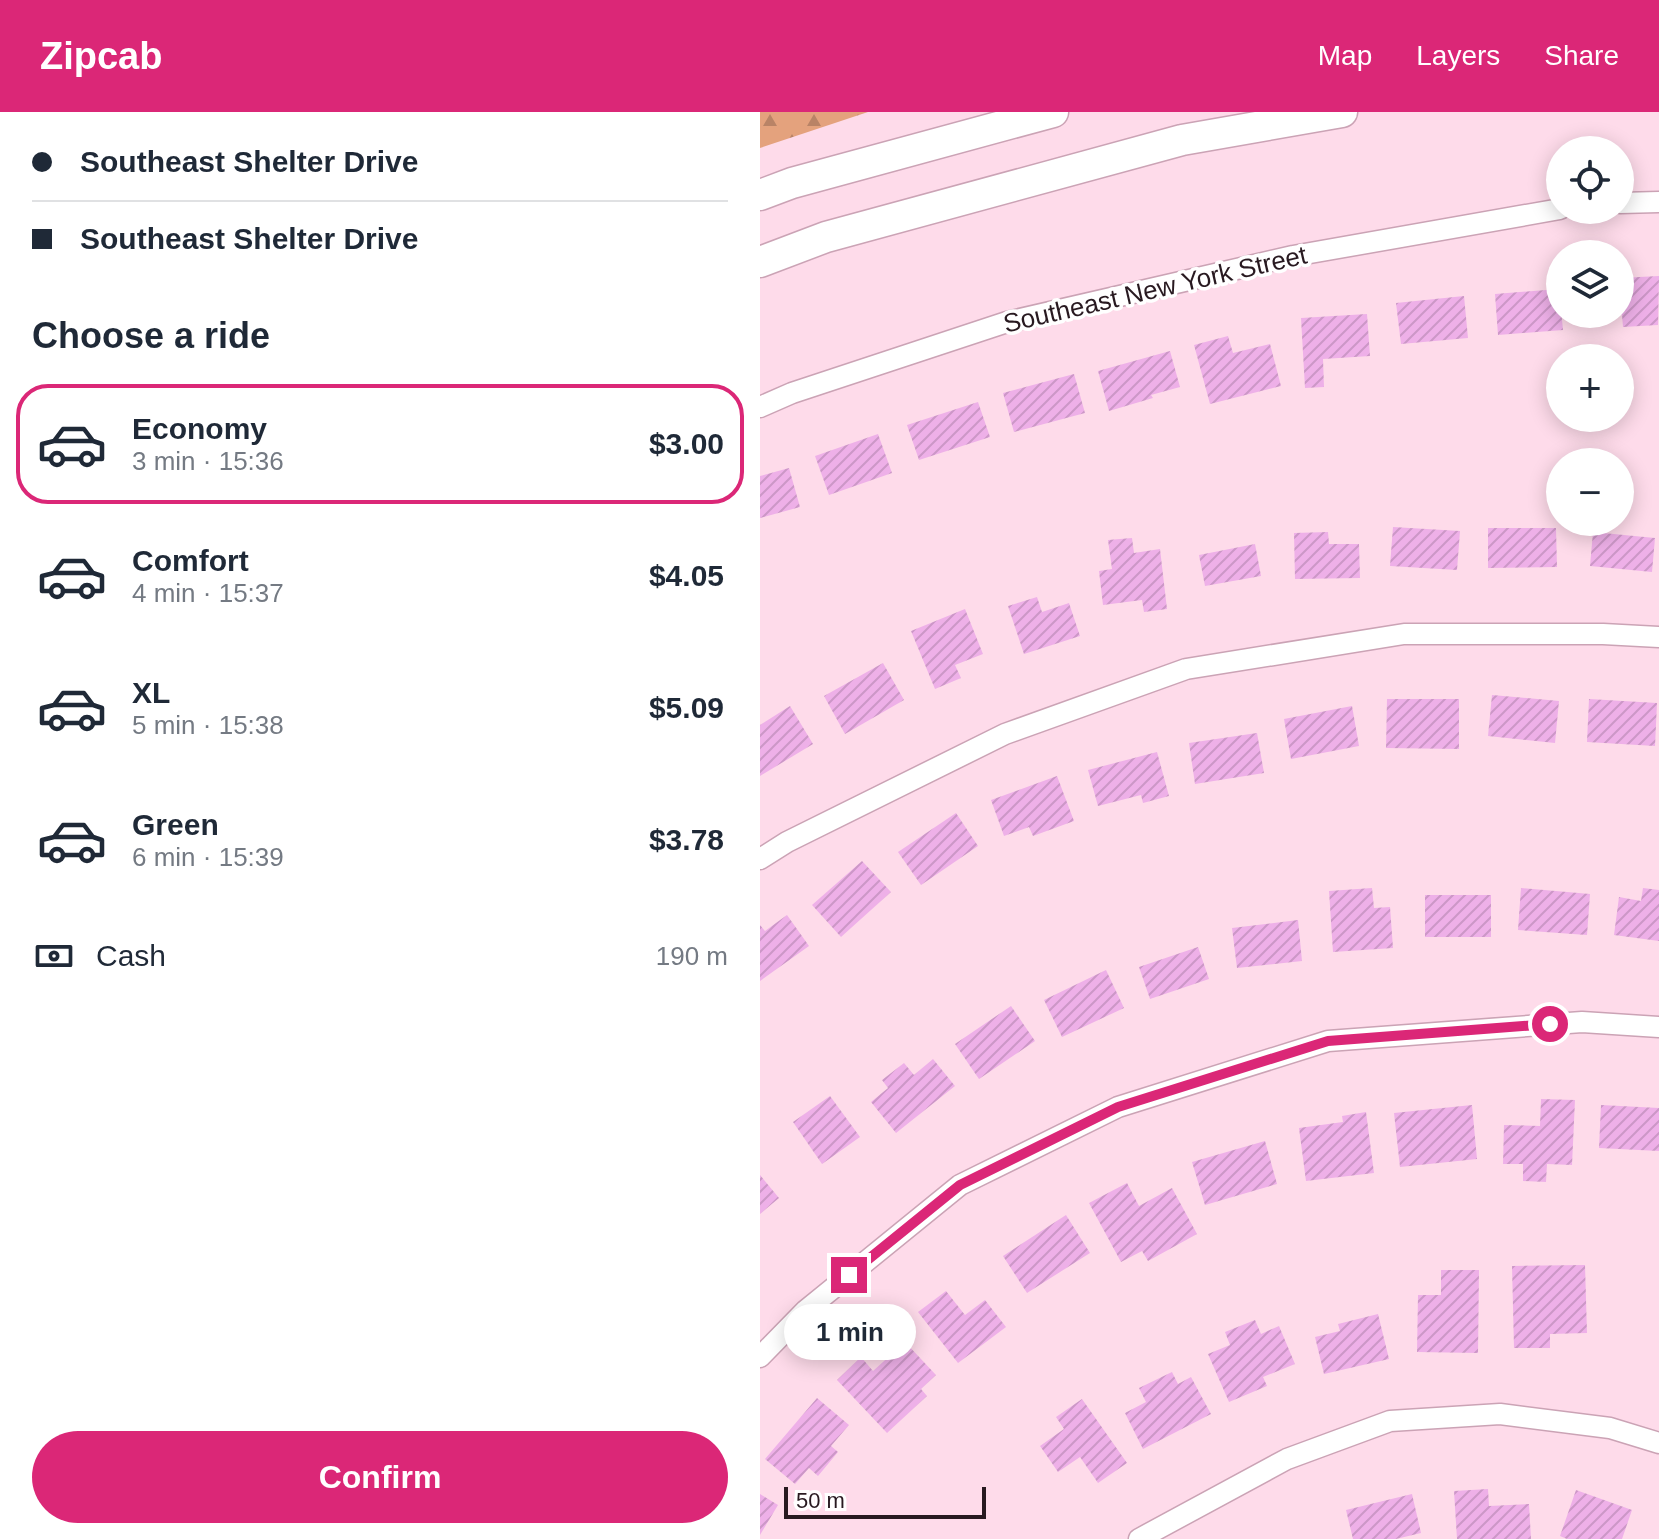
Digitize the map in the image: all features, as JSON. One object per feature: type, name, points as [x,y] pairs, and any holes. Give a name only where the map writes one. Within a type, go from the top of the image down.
[{"type":"main road","points":[[760,195],[792,183],[1053,112]]},
{"type":"main road","points":[[760,262],[826,237],[1182,140],[1342,112]]},
{"type":"street","points":[[1634,203],[1659,202]]},
{"type":"street","name":"Southeast New York Street","points":[[760,407],[792,393],[1007,322],[1293,256],[1546,211]]},
{"type":"street","points":[[760,859],[787,842],[1005,734],[1186,669],[1404,634],[1659,637]]},
{"type":"street","points":[[760,1357],[805,1311],[960,1185],[1118,1107],[1328,1041],[1582,1022],[1659,1027]]},
{"type":"street","points":[[1139,1539],[1287,1459],[1390,1421],[1500,1414],[1610,1428],[1659,1443]]},
{"type":"green space","points":[[760,112],[868,112],[760,148]]},
{"type":"building","points":[[1659,276],[1658,325],[1634,326],[1634,277]]},
{"type":"building","points":[[1546,290],[1546,328],[1563,330],[1498,335],[1495,294]]},
{"type":"building","points":[[1464,296],[1468,338],[1401,344],[1396,303]]},
{"type":"building","points":[[1367,314],[1370,356],[1323,359],[1324,387],[1305,388],[1301,318]]},
{"type":"building","points":[[1228,336],[1233,353],[1270,344],[1281,386],[1210,404],[1194,345]]},
{"type":"building","points":[[1170,351],[1180,387],[1109,411],[1098,371]]},
{"type":"building","points":[[1074,374],[1085,413],[1014,432],[1003,393]]},
{"type":"building","points":[[978,402],[990,437],[919,460],[907,425]]},
{"type":"building","points":[[878,434],[892,473],[829,495],[815,456]]},
{"type":"building","points":[[789,468],[800,507],[760,518],[760,476]]},
{"type":"building","points":[[1393,527],[1460,531],[1457,570],[1390,566]]},
{"type":"building","points":[[1488,528],[1546,528],[1546,536],[1556,536],[1557,567],[1488,568]]},
{"type":"building","points":[[1328,532],[1329,544],[1359,544],[1360,578],[1295,579],[1294,533]]},
{"type":"building","points":[[1593,536],[1655,538],[1652,572],[1590,566]]},
{"type":"building","points":[[1132,538],[1134,553],[1160,549],[1167,609],[1144,612],[1142,600],[1103,605],[1099,571],[1112,569],[1108,540]]},
{"type":"building","points":[[1255,544],[1261,576],[1205,586],[1199,555]]},
{"type":"building","points":[[1037,597],[1042,612],[1069,603],[1080,636],[1024,654],[1008,606]]},
{"type":"building","points":[[965,609],[983,654],[955,665],[961,678],[935,689],[911,631]]},
{"type":"building","points":[[883,663],[904,700],[845,734],[824,696]]},
{"type":"building","points":[[1492,695],[1559,701],[1555,743],[1488,736]]},
{"type":"building","points":[[1387,699],[1459,699],[1459,749],[1386,748]]},
{"type":"building","points":[[1589,699],[1657,703],[1655,746],[1587,742]]},
{"type":"building","points":[[790,706],[813,744],[760,776],[760,725]]},
{"type":"building","points":[[1352,706],[1359,746],[1291,759],[1284,719]]},
{"type":"building","points":[[1257,733],[1264,773],[1195,784],[1189,743]]},
{"type":"building","points":[[1157,752],[1169,796],[1143,803],[1141,795],[1098,806],[1088,770]]},
{"type":"building","points":[[1057,776],[1074,821],[1033,836],[1029,827],[1004,836],[991,800]]},
{"type":"building","points":[[956,813],[978,846],[921,885],[898,852]]},
{"type":"building","points":[[862,861],[891,892],[841,937],[812,905]]},
{"type":"building","points":[[1372,888],[1374,908],[1390,907],[1393,948],[1333,952],[1329,891]]},
{"type":"building","points":[[1521,888],[1590,894],[1587,935],[1518,930]]},
{"type":"building","points":[[1643,888],[1659,890],[1659,941],[1614,935],[1619,897],[1641,901]]},
{"type":"building","points":[[1425,895],[1491,895],[1491,937],[1425,937]]},
{"type":"building","points":[[787,915],[809,946],[760,981],[760,925],[765,931]]},
{"type":"building","points":[[1298,920],[1302,961],[1237,968],[1232,928]]},
{"type":"building","points":[[1198,947],[1209,979],[1150,999],[1139,967]]},
{"type":"building","points":[[1106,970],[1124,1008],[1062,1037],[1044,1000]]},
{"type":"building","points":[[1011,1006],[1035,1041],[979,1079],[955,1044]]},
{"type":"building","points":[[933,1059],[955,1086],[896,1133],[871,1102],[888,1088],[882,1080],[904,1063],[914,1075]]},
{"type":"building","points":[[830,1096],[860,1137],[822,1164],[793,1122]]},
{"type":"building","points":[[1541,1099],[1575,1100],[1572,1165],[1547,1164],[1546,1182],[1523,1181],[1523,1164],[1503,1164],[1504,1125],[1540,1126]]},
{"type":"building","points":[[1472,1105],[1477,1159],[1400,1167],[1394,1113]]},
{"type":"building","points":[[1601,1105],[1659,1108],[1659,1151],[1599,1148]]},
{"type":"building","points":[[1366,1112],[1374,1173],[1306,1181],[1299,1128],[1343,1122],[1342,1116]]},
{"type":"building","points":[[1265,1141],[1277,1184],[1205,1205],[1192,1162]]},
{"type":"building","points":[[760,1175],[779,1198],[760,1214]]},
{"type":"building","points":[[1127,1183],[1139,1206],[1172,1188],[1197,1234],[1148,1261],[1142,1251],[1121,1262],[1089,1203]]},
{"type":"building","points":[[1066,1215],[1090,1253],[1027,1293],[1003,1256]]},
{"type":"building","points":[[1585,1265],[1587,1333],[1550,1334],[1550,1348],[1514,1348],[1512,1266]]},
{"type":"building","points":[[1441,1270],[1479,1270],[1478,1353],[1417,1352],[1418,1295],[1441,1295]]},
{"type":"building","points":[[946,1291],[965,1315],[985,1300],[1006,1327],[958,1363],[918,1312]]},
{"type":"building","points":[[1378,1314],[1389,1359],[1324,1374],[1315,1337],[1340,1331],[1338,1324]]},
{"type":"building","points":[[1255,1320],[1261,1334],[1279,1326],[1295,1364],[1263,1377],[1267,1386],[1229,1402],[1208,1354],[1230,1345],[1225,1332]]},
{"type":"building","points":[[905,1342],[936,1375],[921,1389],[927,1396],[887,1433],[837,1380],[861,1357],[873,1371]]},
{"type":"building","points":[[1172,1372],[1178,1384],[1191,1377],[1211,1414],[1143,1449],[1125,1413],[1146,1402],[1139,1388]]},
{"type":"building","points":[[817,1398],[849,1425],[831,1446],[838,1452],[818,1476],[809,1468],[795,1484],[765,1459]]},
{"type":"building","points":[[1082,1399],[1127,1463],[1098,1483],[1080,1457],[1058,1472],[1040,1446],[1064,1429],[1056,1417]]},
{"type":"building","points":[[1488,1489],[1489,1506],[1529,1504],[1531,1539],[1457,1539],[1454,1491]]},
{"type":"building","points":[[1576,1490],[1632,1510],[1622,1539],[1567,1539],[1560,1536]]},
{"type":"building","points":[[760,1494],[778,1505],[760,1535]]},
{"type":"building","points":[[1412,1494],[1421,1533],[1396,1539],[1353,1539],[1346,1510]]},
{"type":"route","points":[[849,1275],[960,1185],[1118,1107],[1328,1041],[1550,1024]]}]
